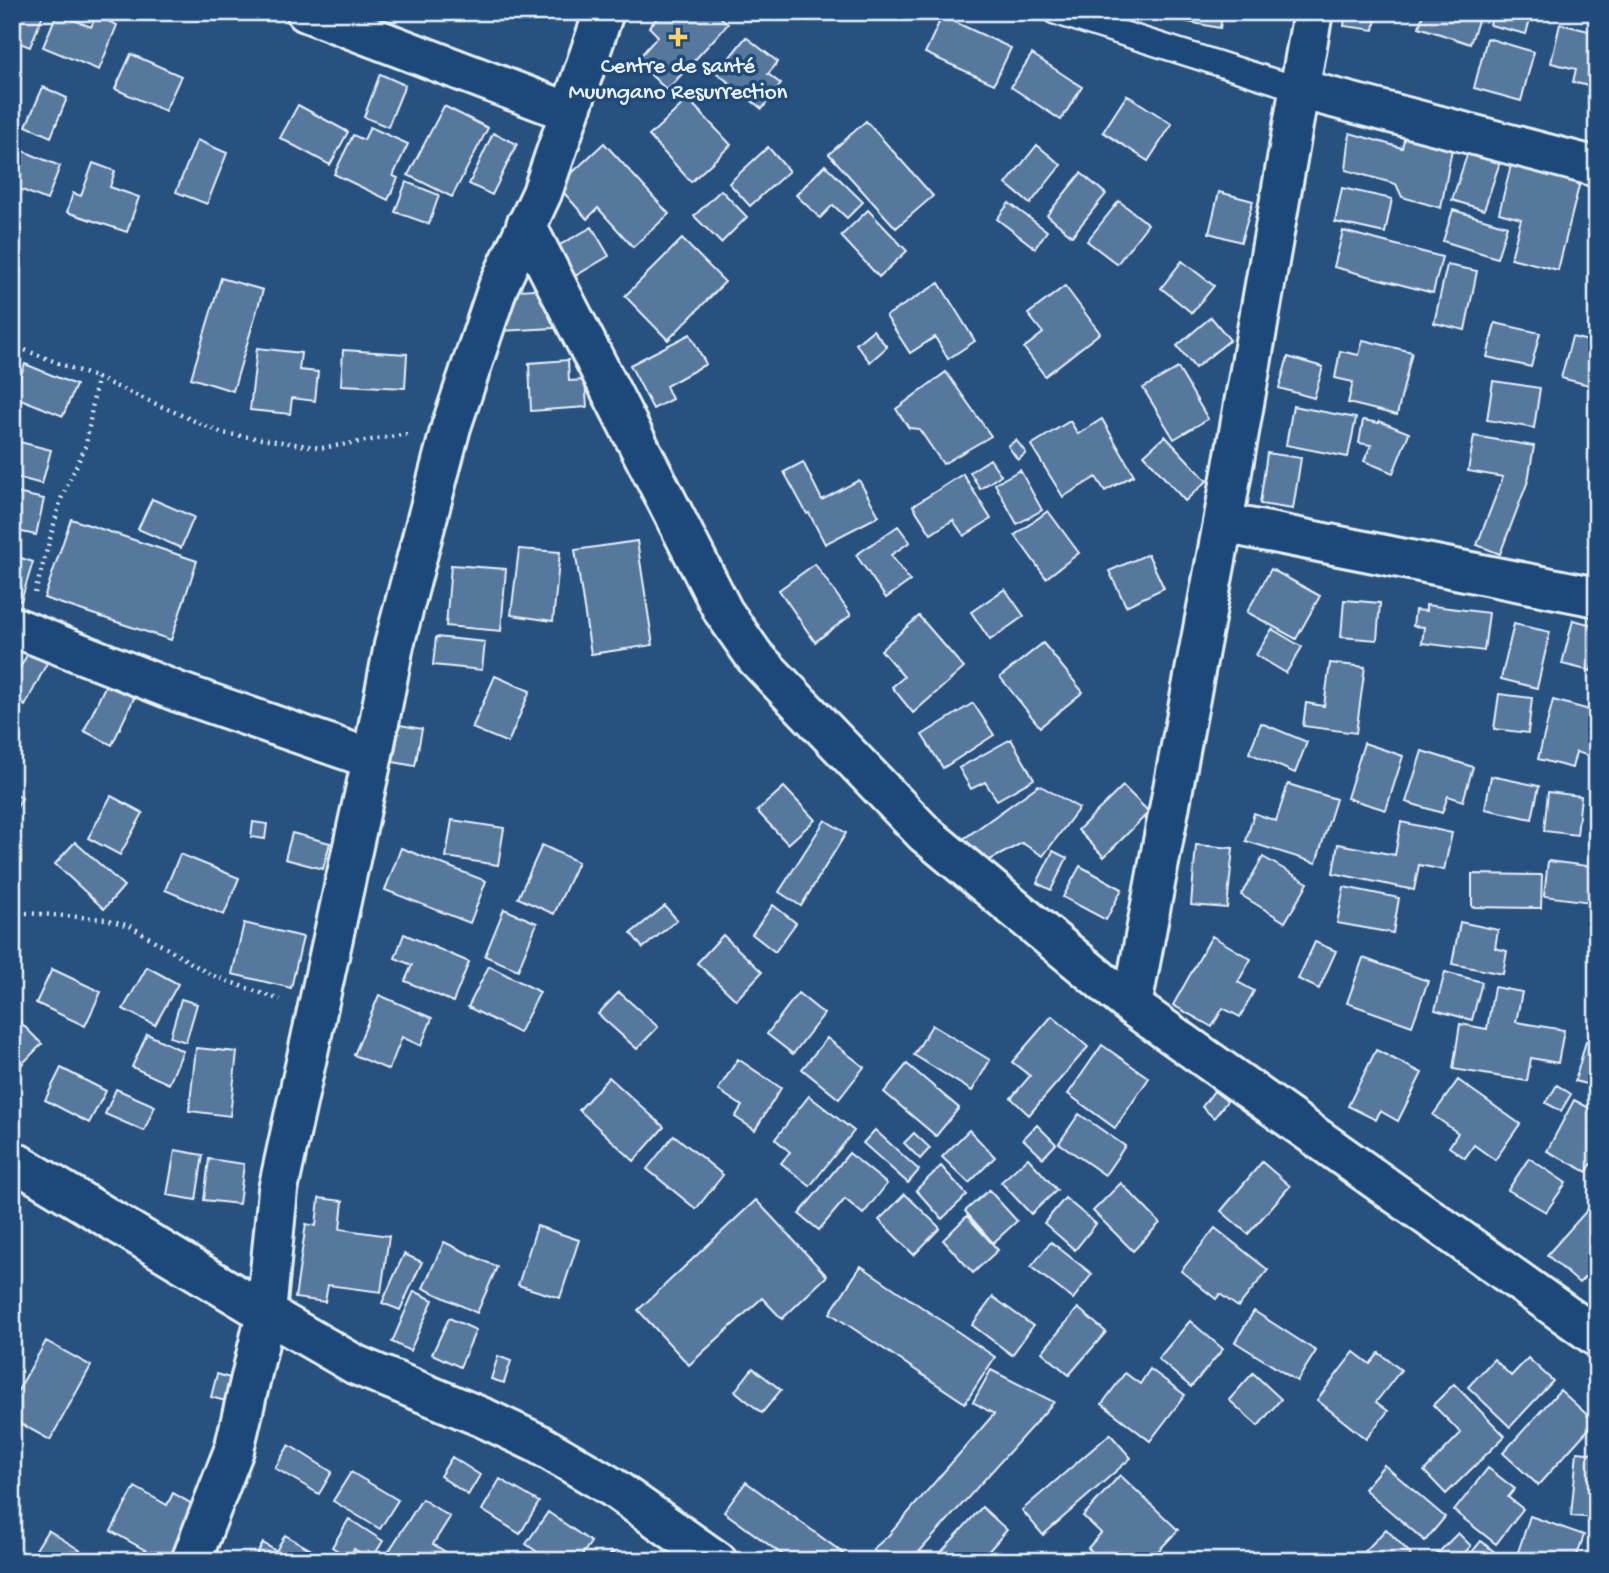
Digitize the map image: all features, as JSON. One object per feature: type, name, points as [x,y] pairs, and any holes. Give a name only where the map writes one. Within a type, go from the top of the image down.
[{"type":"street","points":[[306,12],[569,112]]},
{"type":"street","points":[[191,1561],[234,1450],[267,1313],[278,1190],[372,759],[394,645],[451,427],[498,286],[542,193],[604,12]]},
{"type":"street","points":[[1132,1006],[1223,523],[1313,12]]},
{"type":"street","points":[[1299,89],[1597,167]]},
{"type":"street","points":[[526,225],[723,611],[755,657],[925,834],[1132,1006],[1597,1337]]},
{"type":"street","points":[[1223,523],[1597,597]]},
{"type":"street","points":[[18,628],[178,692],[372,759]]},
{"type":"street","points":[[12,1160],[356,1365],[537,1443],[612,1487],[717,1561]]},
{"type":"lane","points":[[1055,12],[1299,89]]},
{"type":"path","points":[[12,345],[97,377],[222,433],[322,448],[451,427]]},
{"type":"path","points":[[18,628],[61,499],[86,445],[97,377]]},
{"type":"path","points":[[12,912],[106,919],[130,926],[211,975],[317,1013]]},
{"type":"building","points":[[12,12],[44,12],[30,47],[12,40]]},
{"type":"building","points":[[663,12],[677,12],[681,16],[684,12],[715,12],[728,24],[667,90],[636,61],[658,36],[649,27]]},
{"type":"building","points":[[1174,12],[1223,12],[1220,28],[1172,19]]},
{"type":"building","points":[[1346,12],[1377,12],[1374,30],[1344,26]]},
{"type":"building","points":[[1424,12],[1481,12],[1470,44],[1419,27]]},
{"type":"building","points":[[1493,12],[1532,12],[1526,34],[1490,25]]},
{"type":"building","points":[[57,13],[91,27],[96,16],[117,25],[99,70],[43,47]]},
{"type":"building","points":[[942,16],[1011,48],[994,84],[925,53]]},
{"type":"building","points":[[1560,24],[1597,33],[1595,88],[1573,82],[1576,69],[1551,63]]},
{"type":"building","points":[[746,37],[778,62],[768,74],[781,84],[762,109],[717,73]]},
{"type":"building","points":[[1487,38],[1534,52],[1521,101],[1474,88]]},
{"type":"building","points":[[131,54],[181,76],[165,111],[115,89]]},
{"type":"building","points":[[1032,54],[1082,87],[1061,120],[1011,87]]},
{"type":"building","points":[[380,74],[405,85],[388,127],[364,117]]},
{"type":"building","points":[[43,87],[67,98],[51,137],[26,126]]},
{"type":"building","points":[[1127,95],[1172,124],[1148,161],[1103,132]]},
{"type":"building","points":[[688,99],[731,145],[691,182],[649,136]]},
{"type":"building","points":[[298,105],[348,132],[330,165],[280,138]]},
{"type":"building","points":[[444,106],[488,128],[452,197],[408,175]]},
{"type":"building","points":[[866,121],[933,196],[896,228],[829,154]]},
{"type":"building","points":[[370,127],[408,144],[393,176],[398,178],[388,200],[334,174],[353,135],[364,140]]},
{"type":"building","points":[[1406,131],[1454,138],[1441,208],[1402,197],[1396,184],[1346,170],[1350,133],[1402,148]]},
{"type":"building","points":[[493,133],[517,144],[492,195],[469,184]]},
{"type":"building","points":[[197,140],[227,153],[207,204],[176,192]]},
{"type":"building","points":[[604,143],[669,214],[633,247],[598,208],[587,219],[558,186]]},
{"type":"building","points":[[1037,145],[1061,165],[1030,204],[1006,184]]},
{"type":"building","points":[[1470,146],[1502,156],[1484,210],[1452,200]]},
{"type":"building","points":[[768,147],[789,171],[750,206],[729,183]]},
{"type":"building","points":[[23,151],[60,166],[47,200],[12,186]]},
{"type":"building","points":[[93,163],[115,171],[110,187],[139,197],[127,232],[67,212],[73,193],[81,196]]},
{"type":"building","points":[[825,165],[863,202],[847,218],[833,205],[820,218],[796,195]]},
{"type":"building","points":[[1511,165],[1580,182],[1558,270],[1511,258],[1521,219],[1499,213]]},
{"type":"building","points":[[1081,173],[1106,194],[1072,236],[1047,215]]},
{"type":"building","points":[[406,182],[439,195],[429,224],[395,212]]},
{"type":"building","points":[[1342,188],[1392,199],[1385,233],[1335,222]]},
{"type":"building","points":[[721,190],[747,217],[721,243],[694,216]]},
{"type":"building","points":[[1219,192],[1253,201],[1241,242],[1209,233]]},
{"type":"building","points":[[1119,201],[1148,224],[1117,264],[1087,241]]},
{"type":"building","points":[[1009,203],[1047,231],[1035,248],[997,219]]},
{"type":"building","points":[[868,210],[907,251],[879,277],[841,236]]},
{"type":"building","points":[[1453,210],[1507,226],[1497,258],[1443,241]]},
{"type":"building","points":[[592,227],[609,256],[575,276],[558,246]]},
{"type":"building","points":[[1343,231],[1442,257],[1433,293],[1334,267]]},
{"type":"building","points":[[682,239],[725,282],[668,340],[625,296]]},
{"type":"building","points":[[1182,261],[1214,286],[1192,313],[1161,288]]},
{"type":"building","points":[[12,262],[20,266],[12,281]]},
{"type":"building","points":[[1447,265],[1477,271],[1465,330],[1434,323]]},
{"type":"building","points":[[221,278],[263,290],[233,391],[191,378]]},
{"type":"building","points":[[939,283],[975,341],[948,359],[935,337],[910,353],[886,316]]},
{"type":"building","points":[[1065,286],[1100,333],[1045,376],[1024,348],[1043,333],[1028,314]]},
{"type":"building","points":[[552,288],[554,328],[501,331],[499,291]]},
{"type":"building","points":[[1211,317],[1230,340],[1195,368],[1177,346]]},
{"type":"building","points":[[1495,323],[1540,333],[1531,367],[1487,357]]},
{"type":"building","points":[[873,330],[887,347],[870,362],[856,344]]},
{"type":"building","points":[[690,334],[706,364],[666,386],[672,399],[653,409],[630,365]]},
{"type":"building","points":[[1572,337],[1597,343],[1597,387],[1561,378]]},
{"type":"building","points":[[1363,340],[1412,352],[1397,415],[1348,403],[1353,382],[1335,378],[1340,351],[1359,355]]},
{"type":"building","points":[[257,348],[301,353],[299,370],[318,372],[315,401],[292,398],[290,414],[250,410]]},
{"type":"building","points":[[343,350],[407,354],[405,388],[341,385]]},
{"type":"building","points":[[1288,357],[1323,367],[1314,398],[1279,388]]},
{"type":"building","points":[[568,360],[569,381],[585,380],[587,407],[531,411],[529,363]]},
{"type":"building","points":[[25,364],[76,385],[63,416],[13,396]]},
{"type":"building","points":[[1178,368],[1208,419],[1174,439],[1143,388]]},
{"type":"building","points":[[946,372],[991,436],[943,464],[919,429],[909,428],[896,409]]},
{"type":"building","points":[[1493,381],[1540,388],[1534,428],[1487,420]]},
{"type":"building","points":[[1293,406],[1356,418],[1348,457],[1286,445]]},
{"type":"building","points":[[1597,406],[1597,442],[1590,441]]},
{"type":"building","points":[[1102,419],[1134,475],[1105,491],[1096,477],[1063,497],[1031,445],[1070,421],[1078,434]]},
{"type":"building","points":[[1363,420],[1379,421],[1409,433],[1393,473],[1364,461],[1371,445],[1359,443]]},
{"type":"building","points":[[1165,436],[1207,481],[1185,501],[1144,455]]},
{"type":"building","points":[[1474,436],[1534,446],[1528,481],[1500,554],[1477,545],[1503,477],[1468,471]]},
{"type":"building","points":[[12,440],[51,450],[42,484],[12,476]]},
{"type":"building","points":[[1016,440],[1026,453],[1018,460],[1008,446]]},
{"type":"building","points":[[1267,453],[1301,458],[1293,509],[1260,504]]},
{"type":"building","points":[[990,459],[1001,475],[980,489],[970,472]]},
{"type":"building","points":[[803,462],[822,500],[859,480],[879,516],[825,544],[784,472]]},
{"type":"building","points":[[1020,470],[1042,510],[1017,524],[995,484]]},
{"type":"building","points":[[963,474],[991,519],[964,536],[953,520],[931,534],[913,506]]},
{"type":"building","points":[[12,492],[44,499],[36,535],[12,530]]},
{"type":"building","points":[[152,499],[194,517],[181,548],[138,529]]},
{"type":"building","points":[[1048,511],[1079,553],[1046,578],[1015,535]]},
{"type":"building","points":[[71,519],[197,561],[171,640],[44,598]]},
{"type":"building","points":[[898,526],[910,542],[891,555],[910,581],[886,598],[856,555]]},
{"type":"building","points":[[637,541],[653,645],[591,654],[575,550]]},
{"type":"building","points":[[519,549],[560,552],[553,621],[511,615]]},
{"type":"building","points":[[1148,554],[1164,588],[1126,606],[1109,571]]},
{"type":"building","points":[[12,555],[33,562],[21,601],[12,598]]},
{"type":"building","points":[[815,564],[851,615],[815,642],[779,590]]},
{"type":"building","points":[[451,565],[506,569],[501,631],[446,626]]},
{"type":"building","points":[[1271,569],[1320,596],[1296,639],[1247,612]]},
{"type":"building","points":[[1005,589],[1024,616],[990,640],[971,612]]},
{"type":"building","points":[[1344,600],[1380,603],[1377,640],[1341,637]]},
{"type":"building","points":[[1426,605],[1489,613],[1484,651],[1422,643],[1424,627],[1413,626],[1415,610],[1426,611]]},
{"type":"building","points":[[919,616],[964,668],[913,713],[892,687],[904,677],[881,650]]},
{"type":"building","points":[[1573,620],[1597,626],[1597,644],[1591,671],[1562,664]]},
{"type":"building","points":[[1514,624],[1550,632],[1537,688],[1501,679]]},
{"type":"building","points":[[1272,629],[1302,647],[1286,673],[1256,655]]},
{"type":"building","points":[[436,637],[485,642],[482,670],[433,665]]},
{"type":"building","points":[[1043,643],[1083,692],[1040,727],[1000,677]]},
{"type":"building","points":[[28,653],[47,663],[25,706],[12,699],[12,678],[14,679]]},
{"type":"building","points":[[1330,663],[1365,667],[1356,733],[1303,726],[1306,703],[1324,706]]},
{"type":"building","points":[[495,676],[530,691],[508,743],[472,728]]},
{"type":"building","points":[[108,680],[136,694],[112,745],[84,731]]},
{"type":"building","points":[[1499,694],[1532,698],[1528,733],[1494,729]]},
{"type":"building","points":[[1553,700],[1597,712],[1597,744],[1593,757],[1576,752],[1572,768],[1538,759]]},
{"type":"building","points":[[973,703],[994,735],[943,768],[922,735]]},
{"type":"building","points":[[1261,723],[1307,742],[1295,773],[1249,753]]},
{"type":"building","points":[[400,725],[422,729],[415,766],[393,762]]},
{"type":"building","points":[[1011,739],[1034,779],[997,800],[985,782],[971,789],[959,768]]},
{"type":"building","points":[[1364,743],[1403,756],[1386,810],[1347,798]]},
{"type":"building","points":[[1422,751],[1473,767],[1463,801],[1448,796],[1442,813],[1406,802]]},
{"type":"building","points":[[1491,776],[1539,786],[1532,819],[1485,809]]},
{"type":"building","points":[[1288,784],[1336,799],[1316,863],[1246,841],[1254,813],[1276,821]]},
{"type":"building","points":[[1039,785],[1079,808],[1043,856],[1022,843],[990,860],[962,840]]},
{"type":"building","points":[[1123,786],[1149,812],[1104,857],[1078,830]]},
{"type":"building","points":[[784,787],[815,820],[788,844],[757,811]]},
{"type":"building","points":[[12,792],[22,798],[12,816]]},
{"type":"building","points":[[1548,792],[1581,796],[1577,835],[1544,831]]},
{"type":"building","points":[[111,796],[143,813],[120,855],[88,838]]},
{"type":"building","points":[[452,820],[504,828],[498,865],[446,857]]},
{"type":"building","points":[[825,820],[846,833],[801,906],[779,892]]},
{"type":"building","points":[[253,822],[267,824],[265,839],[251,837]]},
{"type":"building","points":[[1401,822],[1452,833],[1444,870],[1419,865],[1414,890],[1333,873],[1338,844],[1395,855]]},
{"type":"building","points":[[292,833],[330,843],[323,869],[285,859]]},
{"type":"building","points":[[75,842],[124,886],[104,909],[55,864]]},
{"type":"building","points":[[542,845],[578,862],[554,914],[518,898]]},
{"type":"building","points":[[1196,845],[1233,848],[1227,908],[1191,905]]},
{"type":"building","points":[[401,848],[486,881],[470,923],[385,890]]},
{"type":"building","points":[[1053,851],[1067,858],[1051,890],[1037,883]]},
{"type":"building","points":[[180,854],[239,878],[224,915],[165,890]]},
{"type":"building","points":[[1263,857],[1308,883],[1285,922],[1241,895]]},
{"type":"building","points":[[1548,861],[1596,867],[1591,902],[1544,896]]},
{"type":"building","points":[[1080,866],[1122,889],[1106,920],[1063,897]]},
{"type":"building","points":[[1472,874],[1542,875],[1541,908],[1472,907]]},
{"type":"building","points":[[1344,887],[1399,898],[1393,933],[1337,923]]},
{"type":"building","points":[[773,905],[796,923],[775,952],[752,934]]},
{"type":"building","points":[[665,906],[677,920],[643,948],[631,933]]},
{"type":"building","points":[[504,909],[537,923],[518,970],[485,956]]},
{"type":"building","points":[[1460,922],[1498,930],[1495,948],[1507,951],[1503,974],[1452,964]]},
{"type":"building","points":[[244,923],[303,937],[291,988],[232,974]]},
{"type":"building","points":[[404,934],[469,962],[453,1002],[405,981],[412,965],[395,958]]},
{"type":"building","points":[[723,935],[762,972],[736,1000],[697,963]]},
{"type":"building","points":[[1212,936],[1251,959],[1238,982],[1254,991],[1240,1017],[1223,1008],[1212,1027],[1173,1005]]},
{"type":"building","points":[[1315,942],[1336,951],[1319,989],[1298,979]]},
{"type":"building","points":[[1363,958],[1428,981],[1412,1026],[1347,1003]]},
{"type":"building","points":[[489,966],[540,992],[519,1033],[468,1007]]},
{"type":"building","points":[[147,967],[178,984],[155,1025],[123,1009]]},
{"type":"building","points":[[52,969],[101,992],[85,1026],[36,1003]]},
{"type":"building","points":[[1445,972],[1482,982],[1472,1020],[1435,1010]]},
{"type":"building","points":[[1494,987],[1522,992],[1516,1022],[1564,1030],[1558,1063],[1531,1058],[1527,1081],[1453,1069],[1460,1024],[1487,1029]]},
{"type":"building","points":[[619,992],[658,1027],[637,1049],[598,1014]]},
{"type":"building","points":[[798,993],[824,1014],[793,1054],[767,1034]]},
{"type":"building","points":[[379,995],[432,1018],[421,1046],[402,1037],[389,1070],[354,1055]]},
{"type":"building","points":[[181,999],[197,1004],[186,1042],[170,1037]]},
{"type":"building","points":[[12,1014],[42,1044],[15,1071],[12,1069]]},
{"type":"building","points":[[1052,1016],[1088,1047],[1029,1115],[1011,1098],[1030,1076],[1012,1062]]},
{"type":"building","points":[[932,1025],[990,1060],[972,1091],[914,1055]]},
{"type":"building","points":[[147,1034],[183,1051],[169,1084],[132,1067]]},
{"type":"building","points":[[827,1038],[864,1067],[839,1099],[802,1069]]},
{"type":"building","points":[[1586,1041],[1597,1044],[1597,1087],[1575,1081]]},
{"type":"building","points":[[1102,1045],[1149,1078],[1115,1128],[1068,1094]]},
{"type":"building","points":[[196,1048],[237,1052],[230,1116],[189,1111]]},
{"type":"building","points":[[1376,1050],[1422,1073],[1398,1121],[1380,1111],[1376,1120],[1348,1106]]},
{"type":"building","points":[[738,1059],[781,1088],[755,1130],[735,1117],[742,1106],[718,1090]]},
{"type":"building","points":[[907,1064],[959,1108],[936,1136],[884,1092]]},
{"type":"building","points":[[61,1068],[106,1091],[89,1123],[45,1100]]},
{"type":"building","points":[[609,1077],[664,1127],[634,1161],[579,1110]]},
{"type":"building","points":[[1458,1080],[1520,1124],[1495,1160],[1474,1145],[1465,1158],[1449,1147],[1458,1133],[1433,1115]]},
{"type":"building","points":[[1557,1085],[1571,1094],[1561,1111],[1546,1103]]},
{"type":"building","points":[[116,1089],[155,1106],[144,1131],[105,1114]]},
{"type":"building","points":[[1214,1091],[1227,1101],[1214,1118],[1202,1107]]},
{"type":"building","points":[[809,1096],[854,1131],[810,1186],[781,1163],[790,1152],[775,1139]]},
{"type":"building","points":[[1574,1100],[1597,1112],[1597,1166],[1591,1164],[1587,1172],[1547,1151]]},
{"type":"building","points":[[1079,1114],[1125,1146],[1105,1175],[1059,1143]]},
{"type":"building","points":[[1037,1125],[1056,1144],[1043,1158],[1023,1139]]},
{"type":"building","points":[[875,1130],[919,1170],[908,1183],[863,1143]]},
{"type":"building","points":[[969,1130],[995,1157],[969,1183],[942,1157]]},
{"type":"building","points":[[914,1133],[930,1148],[920,1159],[904,1143]]},
{"type":"building","points":[[674,1135],[723,1175],[696,1209],[647,1169]]},
{"type":"building","points":[[175,1150],[203,1155],[196,1200],[167,1195]]},
{"type":"building","points":[[849,1153],[887,1184],[863,1214],[845,1199],[819,1230],[799,1214]]},
{"type":"building","points":[[1028,1158],[1057,1190],[1031,1214],[1001,1182]]},
{"type":"building","points":[[1529,1158],[1566,1183],[1546,1212],[1508,1190]]},
{"type":"building","points":[[209,1159],[244,1164],[239,1204],[204,1200]]},
{"type":"building","points":[[1262,1162],[1290,1186],[1248,1234],[1221,1211]]},
{"type":"building","points":[[941,1166],[967,1195],[942,1219],[916,1190]]},
{"type":"building","points":[[1121,1183],[1160,1223],[1133,1251],[1093,1211]]},
{"type":"building","points":[[989,1190],[1017,1221],[993,1243],[965,1211]]},
{"type":"building","points":[[905,1194],[940,1228],[914,1255],[879,1220]]},
{"type":"building","points":[[319,1198],[343,1201],[340,1229],[389,1236],[381,1292],[328,1285],[325,1302],[295,1298],[306,1224],[316,1226]]},
{"type":"building","points":[[1065,1198],[1096,1224],[1075,1250],[1044,1223]]},
{"type":"building","points":[[1597,1199],[1597,1279],[1589,1273],[1579,1283],[1547,1255]]},
{"type":"building","points":[[756,1200],[827,1276],[782,1319],[762,1298],[689,1365],[638,1310]]},
{"type":"building","points":[[967,1216],[998,1250],[973,1273],[943,1240]]},
{"type":"building","points":[[537,1226],[579,1240],[560,1298],[518,1285]]},
{"type":"building","points":[[1215,1228],[1268,1270],[1238,1307],[1220,1294],[1216,1299],[1181,1271]]},
{"type":"building","points":[[444,1242],[497,1267],[477,1313],[423,1288]]},
{"type":"building","points":[[1051,1242],[1092,1274],[1073,1299],[1031,1267]]},
{"type":"building","points":[[404,1254],[422,1262],[400,1310],[382,1303]]},
{"type":"building","points":[[861,1266],[995,1357],[965,1403],[830,1313]]},
{"type":"building","points":[[414,1291],[433,1300],[410,1351],[392,1342]]},
{"type":"building","points":[[993,1297],[1033,1326],[1012,1355],[972,1325]]},
{"type":"building","points":[[1078,1308],[1106,1332],[1069,1375],[1042,1352]]},
{"type":"building","points":[[1254,1311],[1316,1351],[1297,1381],[1235,1342]]},
{"type":"building","points":[[449,1318],[476,1330],[460,1367],[432,1354]]},
{"type":"building","points":[[1190,1321],[1223,1349],[1191,1387],[1158,1359]]},
{"type":"building","points":[[46,1341],[91,1366],[50,1440],[12,1419],[12,1401]]},
{"type":"building","points":[[1354,1352],[1370,1364],[1379,1353],[1401,1370],[1376,1402],[1388,1411],[1366,1439],[1317,1400]]},
{"type":"building","points":[[498,1356],[511,1361],[504,1383],[491,1379]]},
{"type":"building","points":[[1528,1358],[1553,1381],[1510,1427],[1468,1387],[1494,1359],[1511,1376]]},
{"type":"building","points":[[753,1368],[781,1390],[762,1413],[735,1391]]},
{"type":"building","points":[[1150,1369],[1185,1395],[1150,1441],[1102,1404],[1125,1373],[1140,1384]]},
{"type":"building","points":[[991,1370],[1054,1402],[911,1561],[883,1561],[873,1549],[888,1536],[994,1414],[973,1402]]},
{"type":"building","points":[[1253,1373],[1281,1399],[1258,1426],[1229,1400]]},
{"type":"building","points":[[217,1374],[236,1380],[229,1402],[211,1397]]},
{"type":"building","points":[[1454,1384],[1505,1436],[1446,1494],[1424,1471],[1461,1433],[1433,1405]]},
{"type":"building","points":[[1560,1390],[1595,1422],[1538,1485],[1503,1453]]},
{"type":"building","points":[[1110,1434],[1131,1458],[1043,1535],[1022,1510]]},
{"type":"building","points":[[289,1445],[332,1472],[319,1494],[275,1468]]},
{"type":"building","points":[[1577,1452],[1597,1454],[1597,1518],[1571,1516]]},
{"type":"building","points":[[452,1457],[480,1475],[468,1495],[440,1476]]},
{"type":"building","points":[[1384,1465],[1445,1517],[1425,1541],[1364,1489]]},
{"type":"building","points":[[1488,1468],[1515,1489],[1508,1497],[1523,1509],[1496,1544],[1454,1511]]},
{"type":"building","points":[[351,1472],[398,1500],[380,1529],[333,1501]]},
{"type":"building","points":[[1120,1475],[1178,1530],[1149,1561],[1101,1561],[1088,1548],[1101,1533],[1083,1516]]},
{"type":"building","points":[[500,1479],[539,1502],[520,1534],[482,1510]]},
{"type":"building","points":[[746,1482],[843,1553],[837,1561],[791,1561],[724,1512]]},
{"type":"building","points":[[135,1487],[167,1505],[173,1493],[202,1510],[175,1561],[165,1561],[111,1531]]},
{"type":"building","points":[[422,1499],[450,1517],[433,1544],[460,1561],[404,1561],[389,1551]]},
{"type":"building","points":[[982,1507],[1007,1530],[980,1561],[933,1561]]},
{"type":"building","points":[[548,1512],[591,1542],[578,1561],[550,1561],[526,1544]]},
{"type":"building","points":[[1530,1516],[1584,1535],[1575,1561],[1515,1561]]},
{"type":"building","points":[[349,1519],[383,1541],[371,1560],[354,1549],[349,1558],[332,1547]]},
{"type":"building","points":[[1386,1529],[1411,1554],[1405,1561],[1356,1561]]},
{"type":"building","points":[[48,1530],[97,1561],[29,1561]]},
{"type":"building","points":[[1458,1533],[1471,1546],[1457,1561],[1430,1561]]},
{"type":"building","points":[[285,1535],[322,1556],[320,1561],[253,1561],[263,1543],[276,1551]]},
{"type":"building","points":[[1481,1541],[1502,1558],[1500,1561],[1465,1561]]},
{"type":"building","points":[[612,1552],[624,1561],[606,1561]]},
{"type":"building","points":[[1305,1552],[1315,1561],[1297,1561]]},
{"type":"place","name":"Centre de santé Muungano Resurrection","points":[[678,37]]}]
